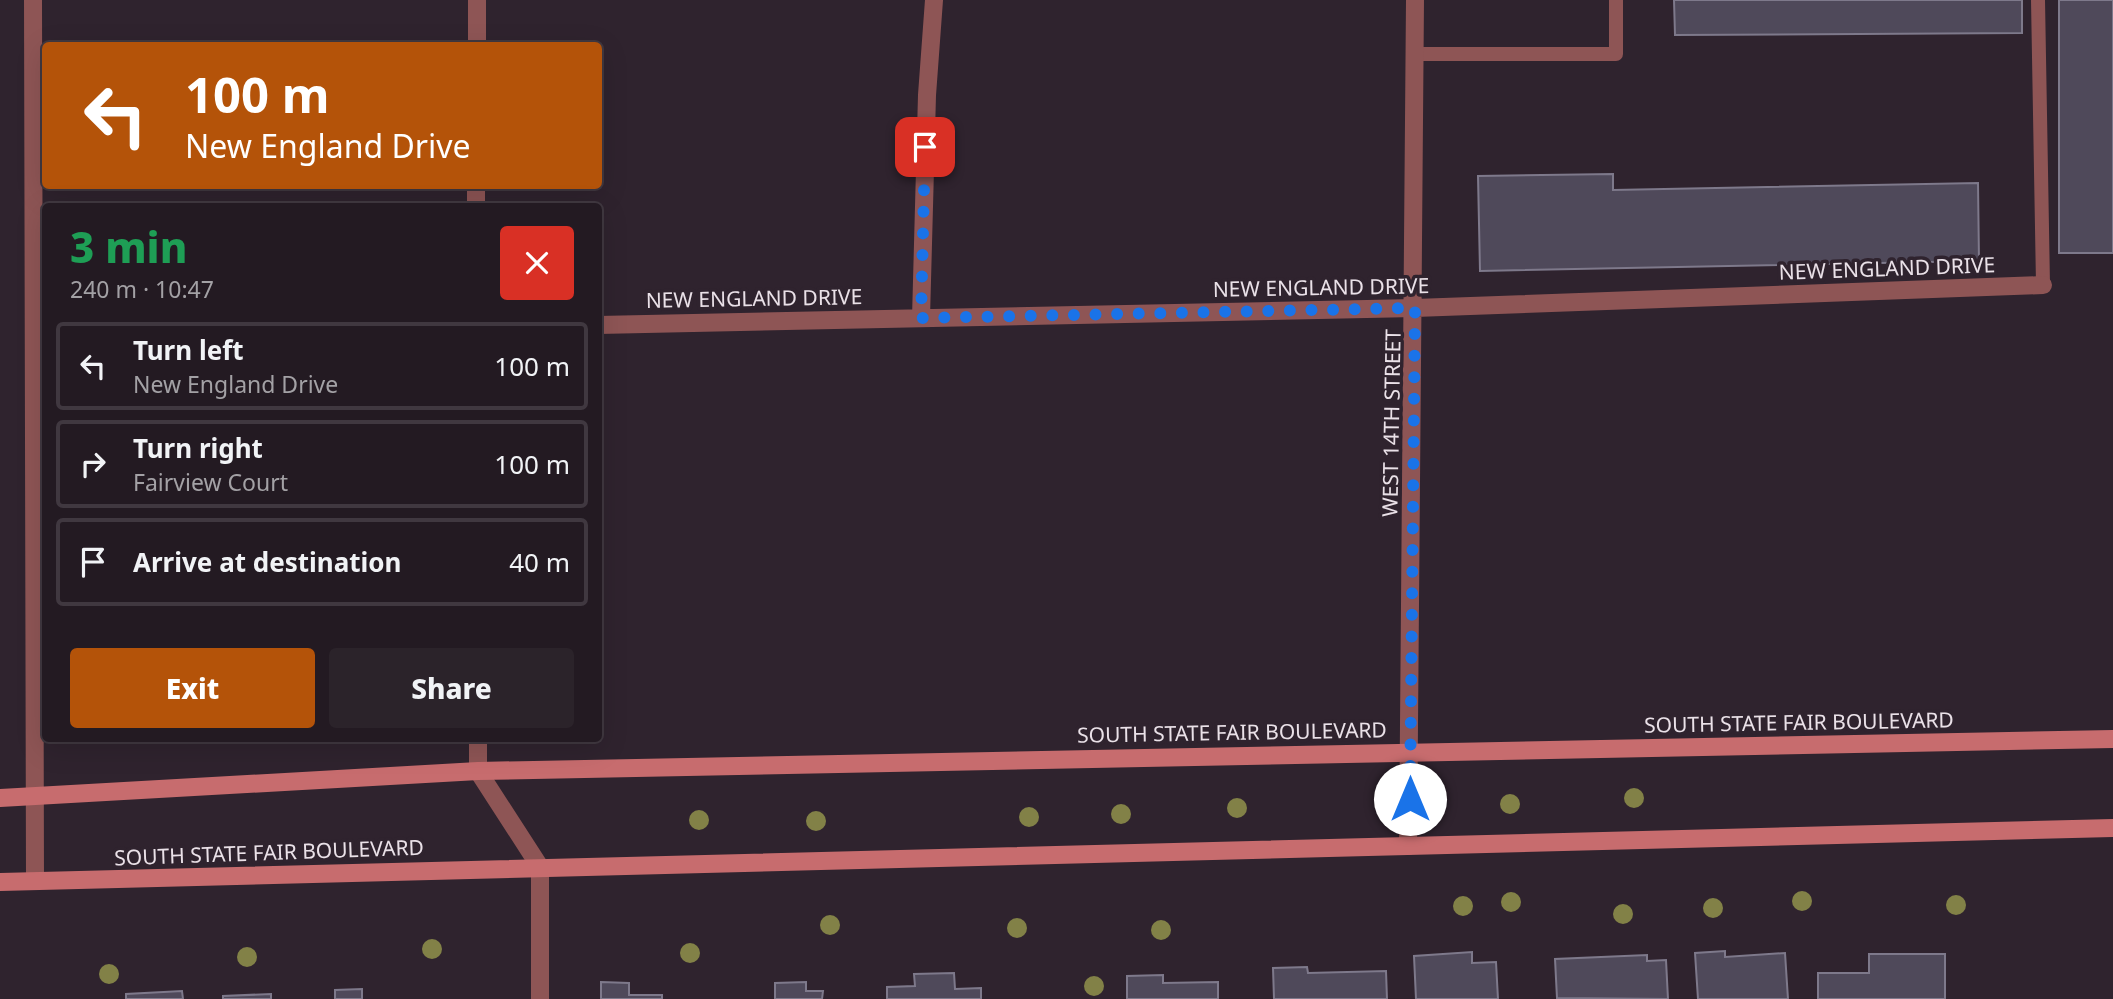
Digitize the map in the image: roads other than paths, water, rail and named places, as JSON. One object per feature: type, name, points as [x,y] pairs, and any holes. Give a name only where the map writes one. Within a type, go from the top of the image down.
[{"type":"street","points":[[33,0],[34,881]]},
{"type":"street","points":[[477,0],[477,42]]},
{"type":"street","points":[[921,318],[927,95],[934,0]]},
{"type":"street","name":"WEST 14TH STREET","points":[[1409,846],[1415,308],[1415,0]]},
{"type":"street","name":"NEW ENGLAND DRIVE","points":[[602,325],[1415,308],[2043,285]]},
{"type":"street","name":"SOUTH STATE FAIR BOULEVARD","points":[[0,798],[478,771],[2113,739]]},
{"type":"street","points":[[478,742],[478,771],[540,867],[540,999]]},
{"type":"street","name":"SOUTH STATE FAIR BOULEVARD","points":[[0,882],[2113,828]]},
{"type":"lane","points":[[1415,54],[1616,54],[1616,0]]},
{"type":"lane","points":[[2038,0],[2043,285]]}]
